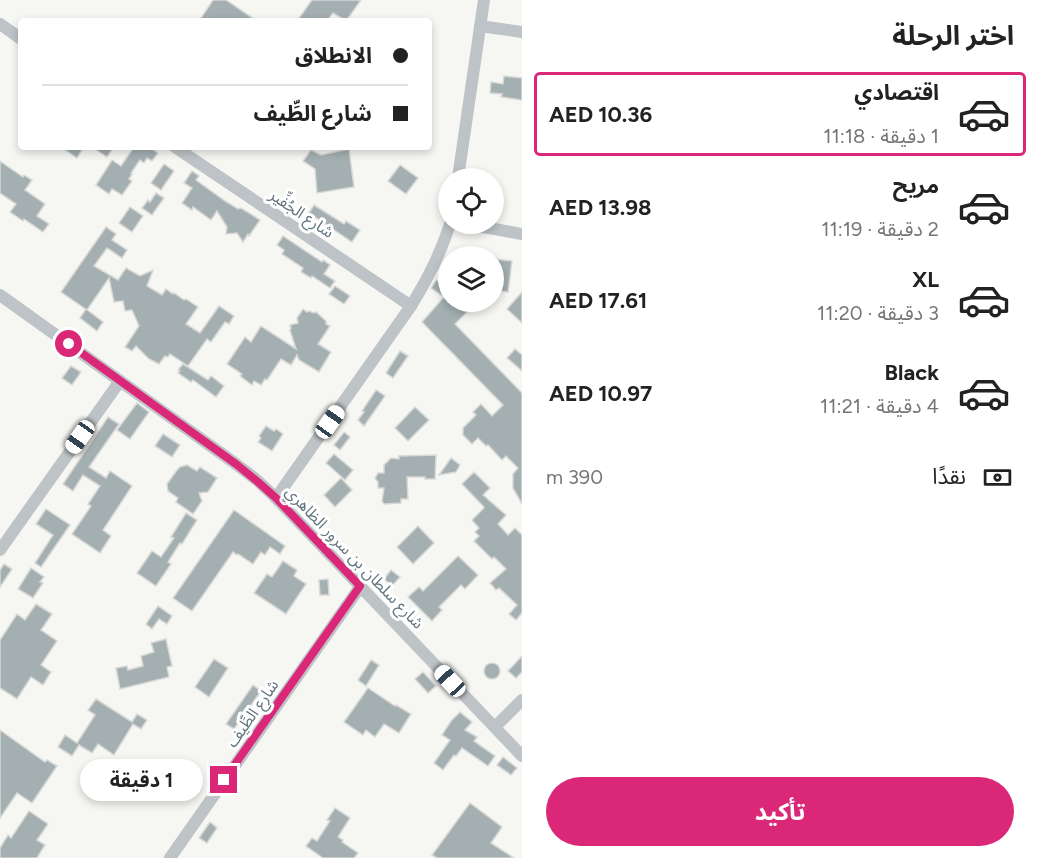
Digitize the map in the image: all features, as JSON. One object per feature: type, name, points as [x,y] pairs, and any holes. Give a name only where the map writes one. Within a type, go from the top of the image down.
[{"type":"street","points":[[459,168],[484,0]]},
{"type":"street","points":[[0,24],[18,37]]},
{"type":"street","points":[[480,26],[522,32]]},
{"type":"street","name":"شارع الجُفِّير","points":[[179,150],[411,306]]},
{"type":"street","points":[[504,231],[522,234]]},
{"type":"street","points":[[276,498],[411,306],[428,279],[447,234]]},
{"type":"street","name":"شارع سلطان بن سرور الظاهري","points":[[0,295],[258,482],[276,498],[522,756]]},
{"type":"street","points":[[0,550],[120,381]]},
{"type":"street","name":"شارع الطِّيف","points":[[170,858],[360,586]]},
{"type":"street","points":[[495,728],[522,700]]},
{"type":"building","points":[[213,0],[226,0],[253,18],[201,18]]},
{"type":"building","points":[[312,0],[361,0],[348,18],[341,18],[333,13],[329,18],[299,18]]},
{"type":"building","points":[[504,76],[522,78],[522,100],[490,93],[491,82],[503,84]]},
{"type":"building","points":[[65,150],[82,150],[77,158]]},
{"type":"building","points":[[96,150],[112,150],[107,157]]},
{"type":"building","points":[[132,150],[154,150],[158,153],[152,161],[147,158],[144,163],[140,160],[131,173],[129,179],[132,181],[122,195],[112,189],[109,194],[96,185],[112,160],[121,166]]},
{"type":"building","points":[[311,150],[321,155],[349,150],[354,187],[317,193],[315,169],[303,161]]},
{"type":"building","points":[[0,161],[23,177],[24,175],[32,180],[25,190],[45,204],[37,216],[49,224],[43,232],[10,212],[16,204],[0,193]]},
{"type":"building","points":[[164,164],[174,171],[161,190],[151,183]]},
{"type":"building","points":[[400,165],[418,178],[406,194],[388,181]]},
{"type":"building","points":[[192,171],[199,176],[196,180],[225,201],[260,220],[243,242],[237,233],[226,234],[227,227],[217,211],[211,220],[193,207],[192,210],[182,203],[192,188],[184,183]]},
{"type":"building","points":[[156,193],[164,198],[152,215],[142,208]]},
{"type":"building","points":[[314,205],[344,224],[346,221],[360,230],[352,242],[309,213]]},
{"type":"building","points":[[130,207],[143,216],[132,232],[119,223]]},
{"type":"building","points":[[106,227],[116,234],[112,240],[127,250],[122,258],[107,248],[94,266],[118,280],[126,268],[140,276],[153,270],[147,286],[162,295],[166,289],[198,307],[186,324],[200,333],[219,306],[234,316],[229,324],[225,322],[211,342],[207,339],[188,366],[170,354],[168,357],[165,356],[159,364],[149,359],[136,346],[132,351],[125,347],[139,326],[132,310],[125,311],[123,301],[114,302],[109,278],[87,310],[61,292]]},
{"type":"building","points":[[283,236],[330,265],[324,274],[335,281],[330,288],[312,276],[311,278],[301,272],[303,268],[282,254],[284,250],[277,245]]},
{"type":"building","points":[[504,260],[512,261],[508,292],[504,292]]},
{"type":"building","points":[[436,280],[438,281],[438,293],[431,288]]},
{"type":"building","points":[[335,286],[350,296],[344,304],[329,294]]},
{"type":"building","points":[[522,292],[522,323],[507,309]]},
{"type":"building","points":[[438,304],[438,312],[467,312],[455,324],[522,393],[522,504],[513,488],[513,474],[518,468],[506,456],[502,460],[478,438],[472,444],[463,435],[463,428],[476,415],[473,412],[481,404],[492,416],[503,405],[422,322]]},
{"type":"building","points":[[86,309],[103,322],[97,331],[80,318]]},
{"type":"building","points":[[303,309],[307,312],[316,312],[330,326],[318,344],[331,352],[319,372],[299,360],[297,355],[291,365],[281,359],[267,380],[265,379],[261,385],[254,381],[252,385],[240,376],[242,374],[227,364],[245,337],[251,342],[261,326],[296,349],[290,325],[298,323],[297,318]]},
{"type":"building","points":[[515,349],[522,355],[522,371],[507,358]]},
{"type":"building","points":[[400,351],[408,356],[393,378],[386,373]]},
{"type":"building","points":[[183,364],[208,380],[211,376],[224,386],[216,397],[193,380],[191,382],[178,373]]},
{"type":"building","points":[[71,366],[81,372],[72,385],[62,378]]},
{"type":"building","points":[[376,390],[385,396],[364,426],[358,420]]},
{"type":"building","points":[[137,403],[149,412],[130,439],[117,430]]},
{"type":"building","points":[[415,407],[429,420],[408,441],[395,428]]},
{"type":"building","points":[[108,417],[119,424],[89,467],[106,478],[110,471],[132,486],[103,530],[111,536],[100,553],[72,534],[91,506],[88,504],[100,486],[83,475],[73,491],[63,484]]},
{"type":"building","points":[[266,426],[283,434],[272,451],[258,442]]},
{"type":"building","points":[[344,432],[350,437],[340,450],[334,445]]},
{"type":"building","points":[[163,434],[180,445],[172,457],[155,446]]},
{"type":"building","points":[[334,454],[353,470],[345,480],[326,463]]},
{"type":"building","points":[[436,455],[435,479],[407,477],[408,499],[401,499],[401,503],[384,504],[382,501],[384,488],[378,488],[375,478],[378,473],[384,473],[384,465],[391,458]]},
{"type":"building","points":[[451,458],[460,465],[456,472],[439,475]]},
{"type":"building","points":[[187,465],[197,471],[200,467],[217,478],[208,492],[199,493],[202,501],[193,514],[176,502],[178,498],[168,491],[167,484],[180,467]]},
{"type":"building","points":[[474,472],[490,488],[483,495],[506,515],[498,524],[508,535],[515,528],[522,535],[522,613],[516,620],[509,614],[517,605],[499,588],[496,590],[490,583],[506,569],[474,541],[479,536],[475,532],[479,528],[472,520],[484,507],[462,484]]},
{"type":"building","points":[[341,478],[352,490],[335,507],[324,495]]},
{"type":"building","points":[[46,509],[70,525],[41,567],[35,563],[53,535],[36,524]]},
{"type":"building","points":[[234,510],[285,546],[280,554],[270,547],[265,555],[261,552],[253,564],[233,552],[192,611],[173,598]]},
{"type":"building","points":[[186,513],[197,520],[168,562],[171,564],[156,586],[137,573],[152,551],[161,557],[174,538],[171,537]]},
{"type":"building","points":[[418,526],[434,543],[413,564],[397,547]]},
{"type":"building","points":[[458,556],[478,575],[465,589],[461,585],[439,607],[442,610],[432,621],[408,597],[419,587],[423,591]]},
{"type":"building","points":[[283,561],[297,570],[294,576],[306,584],[286,614],[254,593],[267,574],[272,577]]},
{"type":"building","points":[[4,564],[12,569],[0,587],[0,570]]},
{"type":"building","points":[[31,568],[44,577],[40,582],[43,583],[33,598],[18,589]]},
{"type":"building","points":[[391,570],[400,577],[392,586],[384,579]]},
{"type":"building","points":[[328,579],[329,595],[320,595],[319,580]]},
{"type":"building","points":[[36,604],[52,614],[41,630],[57,641],[41,665],[51,672],[43,685],[31,677],[17,699],[0,688],[0,640],[17,614],[25,620]]},
{"type":"building","points":[[158,606],[172,616],[167,624],[159,619],[152,629],[146,624]]},
{"type":"building","points":[[166,639],[172,666],[167,667],[169,677],[120,689],[116,668],[127,666],[128,670],[143,666],[141,656],[154,652],[151,643]]},
{"type":"building","points":[[522,656],[522,672],[516,678],[508,671]]},
{"type":"building","points":[[214,659],[228,668],[209,697],[195,687]]},
{"type":"building","points":[[371,660],[379,665],[366,686],[358,680]]},
{"type":"building","points":[[489,663],[495,663],[500,671],[498,677],[489,679],[484,674],[484,668]]},
{"type":"building","points":[[423,672],[436,686],[428,693],[415,679]]},
{"type":"building","points":[[253,685],[261,691],[234,729],[226,724]]},
{"type":"building","points":[[368,688],[411,714],[399,733],[384,724],[375,737],[366,730],[363,735],[344,722]]},
{"type":"building","points":[[96,699],[132,722],[137,714],[147,720],[141,729],[133,724],[114,755],[98,744],[92,753],[79,745],[72,756],[58,747],[65,735],[77,743],[95,715],[88,710]]},
{"type":"building","points":[[460,712],[472,722],[465,730],[477,737],[474,741],[495,756],[488,766],[462,748],[443,770],[434,763],[450,740],[442,735]]},
{"type":"building","points":[[0,730],[45,762],[47,760],[57,766],[32,803],[17,793],[0,818]]},
{"type":"building","points":[[503,757],[517,768],[511,775],[497,765]]},
{"type":"building","points":[[470,803],[502,827],[491,843],[514,858],[437,858],[432,855]]},
{"type":"building","points":[[335,808],[350,818],[338,837],[358,853],[354,858],[323,858],[306,846],[312,838],[317,841],[330,821],[327,820]]},
{"type":"building","points":[[29,811],[48,824],[37,840],[45,845],[37,858],[0,858],[0,848],[8,835],[11,838]]},
{"type":"building","points":[[210,822],[217,828],[207,843],[199,838]]},
{"type":"route","points":[[69,344],[258,482],[360,586],[224,780]]}]
